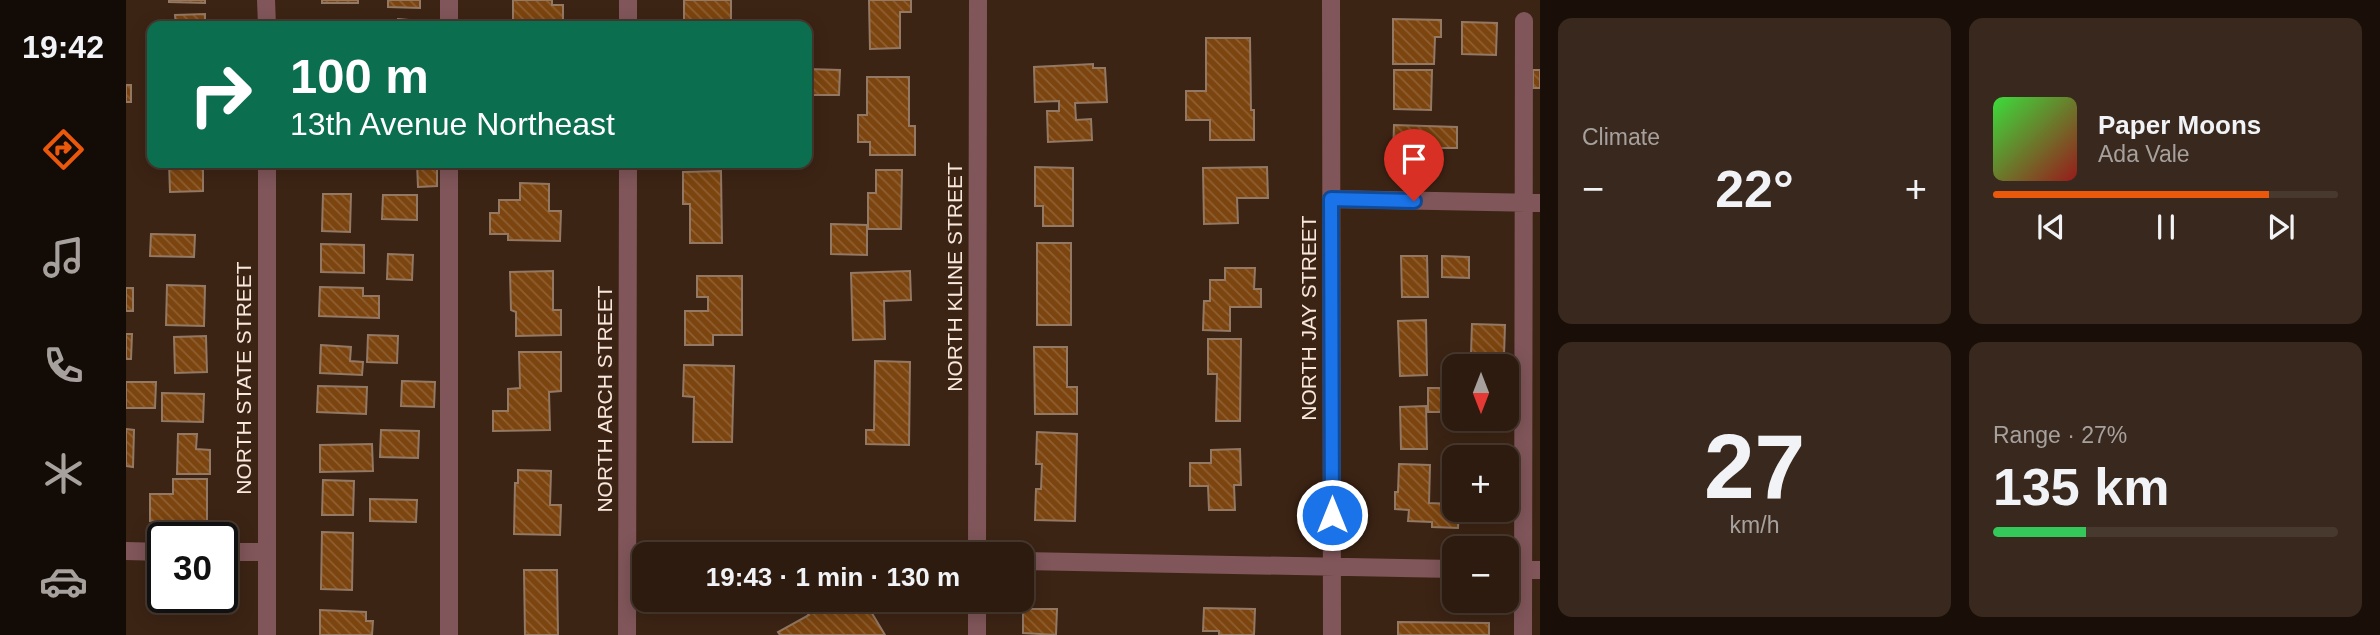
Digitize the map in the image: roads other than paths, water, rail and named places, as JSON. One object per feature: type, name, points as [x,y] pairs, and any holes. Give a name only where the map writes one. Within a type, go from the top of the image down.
[{"type":"street","points":[[267,0],[267,21]]},
{"type":"street","points":[[449,0],[449,21]]},
{"type":"street","points":[[628,0],[628,21]]},
{"type":"street","name":"NORTH KLINE STREET","points":[[977,542],[978,0]]},
{"type":"street","name":"NORTH JAY STREET","points":[[1331,0],[1332,635]]},
{"type":"street","points":[[1523,635],[1532,203],[1524,21]]},
{"type":"street","name":"NORTH STATE STREET","points":[[267,168],[267,635]]},
{"type":"street","points":[[449,168],[449,635]]},
{"type":"street","name":"NORTH ARCH STREET","points":[[627,635],[628,168]]},
{"type":"street","points":[[1331,199],[1532,203]]},
{"type":"street","points":[[126,551],[147,552]]},
{"type":"street","points":[[238,552],[267,552]]},
{"type":"street","points":[[1034,561],[1442,569]]},
{"type":"street","points":[[977,612],[977,635]]}]
